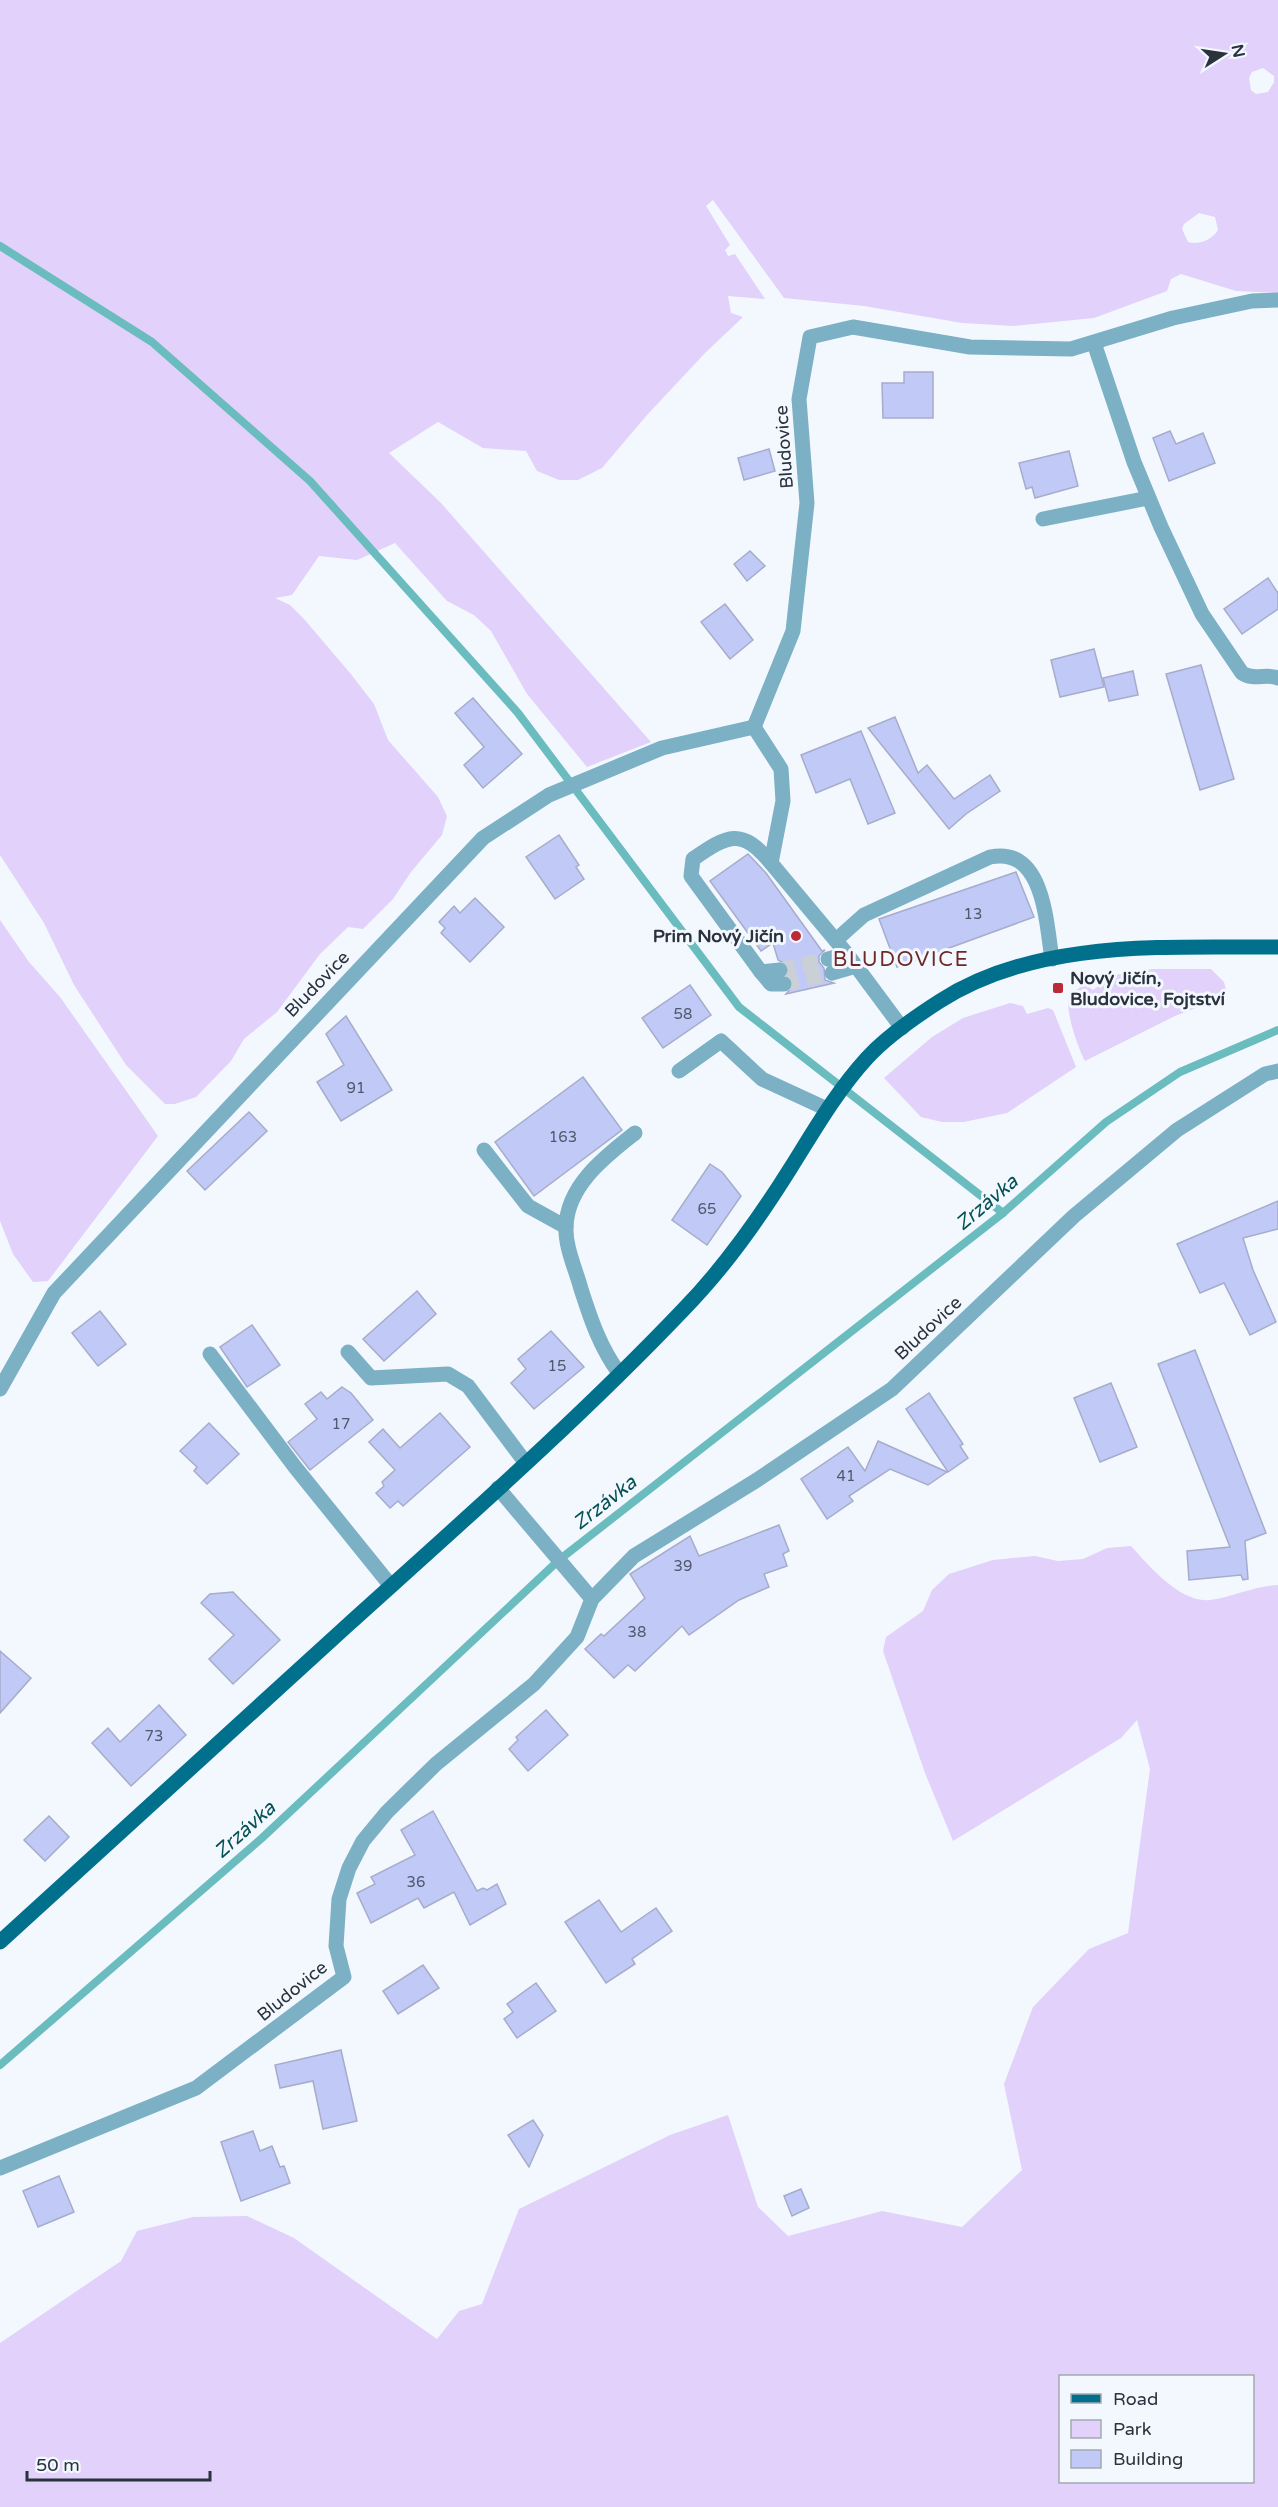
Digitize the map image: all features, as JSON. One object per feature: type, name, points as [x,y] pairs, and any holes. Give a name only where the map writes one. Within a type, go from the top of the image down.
[{"type":"main road","points":[[0,1942],[498,1488],[680,1313],[731,1257],[773,1196],[829,1106],[851,1077],[870,1054],[902,1028],[942,999],[975,983],[1052,959],[1153,948],[1278,947]]},
{"type":"street","name":"Bludovice","points":[[0,1389],[54,1293],[483,838],[549,795],[641,756],[662,748],[754,727],[793,631],[807,504],[799,399],[810,337],[853,327],[970,347],[1071,349],[1173,318],[1252,302],[1278,300]]},
{"type":"street","points":[[1094,343],[1148,498],[1198,607],[1238,670],[1251,678],[1272,676],[1278,678]]},
{"type":"street","points":[[1042,519],[1148,498]]},
{"type":"street","points":[[754,727],[781,769],[783,801],[771,863]]},
{"type":"street","points":[[782,977],[760,972],[691,876],[693,859],[723,839],[743,837],[757,846],[836,940],[902,1028]]},
{"type":"street","points":[[836,940],[864,915],[990,857],[1008,856],[1022,861],[1031,872],[1042,903],[1052,959]]},
{"type":"street","points":[[830,966],[851,960]]},
{"type":"street","points":[[679,1071],[721,1041],[762,1079],[829,1106]]},
{"type":"street","name":"Bludovice","points":[[0,2168],[196,2088],[344,1977],[336,1946],[339,1899],[349,1868],[363,1841],[387,1812],[436,1764],[534,1684],[577,1637],[592,1599],[634,1556],[757,1480],[892,1389],[1074,1216],[1177,1130],[1265,1074],[1278,1071]]},
{"type":"street","points":[[619,1373],[599,1343],[592,1324],[568,1244],[566,1227],[569,1208],[577,1192],[595,1167],[601,1159],[635,1133]]},
{"type":"street","points":[[484,1150],[528,1206],[566,1227]]},
{"type":"street","points":[[348,1352],[371,1378],[436,1373],[457,1377],[468,1386],[525,1462]]},
{"type":"street","points":[[210,1354],[295,1467],[391,1586]]},
{"type":"street","points":[[498,1488],[592,1599]]},
{"type":"green space","points":[[0,0],[1278,0],[1278,293],[1236,291],[1181,274],[1171,279],[1167,291],[1094,318],[1014,326],[962,323],[864,306],[784,298],[713,200],[706,206],[730,245],[725,250],[728,256],[735,254],[765,299],[728,296],[731,313],[743,317],[706,352],[647,415],[602,468],[578,480],[559,480],[537,471],[526,451],[483,448],[438,422],[389,453],[441,503],[651,742],[587,767],[527,694],[491,631],[474,615],[447,601],[395,543],[357,560],[319,556],[292,595],[275,598],[290,605],[304,619],[350,673],[374,704],[388,740],[438,797],[447,816],[442,835],[411,872],[393,899],[363,929],[348,927],[320,954],[277,1012],[244,1039],[231,1061],[196,1097],[175,1104],[165,1104],[126,1065],[74,985],[44,923],[0,855]],"holes":[[[1263,68],[1274,76],[1274,82],[1268,92],[1256,94],[1251,90],[1249,78],[1252,72]],[[1199,213],[1215,217],[1218,230],[1205,241],[1188,242],[1182,229],[1184,224]]]},
{"type":"green space","points":[[0,920],[29,962],[60,997],[158,1136],[48,1281],[33,1282],[13,1254],[0,1221]]},
{"type":"green space","points":[[1152,969],[1211,969],[1224,982],[1226,990],[1219,999],[1175,1016],[1085,1061],[1070,1018],[1068,1002],[1071,994],[1085,984],[1093,990],[1097,987],[1096,978]]},
{"type":"green space","points":[[1010,1003],[1023,1006],[1027,1014],[1048,1008],[1053,1010],[1076,1067],[1007,1113],[964,1122],[942,1122],[921,1117],[884,1078],[932,1037],[963,1018]]},
{"type":"green space","points":[[1131,1546],[1166,1582],[1188,1596],[1199,1599],[1219,1599],[1260,1587],[1278,1585],[1278,2507],[0,2507],[0,2343],[121,2261],[137,2231],[193,2217],[247,2216],[294,2238],[437,2339],[459,2311],[482,2304],[519,2209],[670,2135],[728,2115],[758,2207],[788,2236],[882,2211],[962,2227],[1022,2170],[1004,2084],[1033,2007],[1089,1949],[1128,1933],[1150,1769],[1137,1720],[1121,1738],[953,1841],[925,1773],[883,1651],[886,1637],[923,1611],[932,1590],[949,1574],[993,1560],[1035,1556],[1058,1561],[1083,1559],[1107,1548]]},
{"type":"building","points":[[904,372],[933,372],[933,418],[883,418],[882,383],[904,383]]},
{"type":"building","points":[[1170,431],[1176,444],[1203,433],[1215,463],[1169,481],[1153,438]]},
{"type":"building","points":[[769,449],[775,471],[744,480],[738,458]]},
{"type":"building","points":[[1069,451],[1078,486],[1035,498],[1032,487],[1026,489],[1019,463]]},
{"type":"building","points":[[750,551],[765,566],[747,581],[734,564]]},
{"type":"building","points":[[1268,578],[1278,593],[1278,609],[1242,634],[1224,609]]},
{"type":"building","points":[[725,604],[753,640],[730,659],[701,622]]},
{"type":"building","points":[[1094,649],[1104,687],[1060,697],[1051,660]]},
{"type":"building","points":[[1201,665],[1234,779],[1200,790],[1166,674]]},
{"type":"building","points":[[1133,671],[1138,695],[1109,701],[1103,678]]},
{"type":"building","points":[[473,698],[522,754],[483,788],[464,765],[484,747],[455,713]]},
{"type":"building","points":[[895,717],[918,773],[927,765],[954,799],[990,775],[1000,791],[966,814],[949,829],[868,728]]},
{"type":"building","points":[[861,731],[895,813],[868,824],[850,779],[816,793],[801,755]]},
{"type":"building","points":[[559,835],[579,865],[576,867],[584,879],[555,899],[526,857]]},
{"type":"building","points":[[748,854],[766,873],[822,951],[825,950],[819,956],[819,962],[824,968],[825,980],[834,983],[786,994],[794,985],[788,975],[788,965],[778,960],[773,943],[761,951],[710,881]]},
{"type":"building","points":[[1016,872],[1034,917],[897,967],[879,919]]},
{"type":"building","points":[[475,898],[504,927],[470,962],[441,933],[445,928],[439,922],[454,906],[460,913]]},
{"type":"building","points":[[690,985],[711,1015],[663,1048],[642,1018]]},
{"type":"building","points":[[346,1016],[392,1090],[341,1121],[317,1082],[344,1065],[326,1034]]},
{"type":"building","points":[[583,1077],[622,1130],[534,1196],[495,1142]]},
{"type":"building","points":[[249,1112],[267,1131],[205,1190],[187,1171]]},
{"type":"building","points":[[710,1164],[722,1172],[741,1196],[707,1245],[672,1220]]},
{"type":"building","points":[[1278,1201],[1278,1229],[1243,1238],[1253,1270],[1276,1322],[1250,1335],[1224,1283],[1200,1293],[1177,1244]]},
{"type":"building","points":[[417,1291],[436,1314],[384,1361],[363,1339]]},
{"type":"building","points":[[100,1311],[126,1344],[98,1366],[72,1333]]},
{"type":"building","points":[[252,1325],[280,1365],[247,1387],[220,1347]]},
{"type":"building","points":[[551,1331],[584,1367],[534,1409],[511,1383],[526,1369],[518,1359]]},
{"type":"building","points":[[1195,1350],[1266,1533],[1245,1541],[1248,1579],[1243,1580],[1241,1575],[1189,1580],[1187,1551],[1230,1547],[1158,1364]]},
{"type":"building","points":[[1111,1383],[1137,1447],[1100,1462],[1074,1398]]},
{"type":"building","points":[[342,1387],[351,1393],[373,1420],[310,1470],[288,1442],[317,1419],[305,1404],[321,1392],[327,1399]]},
{"type":"building","points":[[929,1393],[963,1444],[960,1446],[968,1458],[948,1472],[906,1409]]},
{"type":"building","points":[[440,1413],[470,1447],[403,1506],[398,1501],[390,1508],[376,1493],[384,1486],[382,1482],[395,1470],[369,1442],[383,1429],[400,1448]]},
{"type":"building","points":[[209,1423],[239,1454],[207,1484],[194,1471],[197,1467],[180,1451]]},
{"type":"building","points":[[878,1441],[947,1472],[928,1485],[890,1469],[849,1496],[853,1501],[827,1519],[801,1479],[848,1447],[865,1471]]},
{"type":"building","points":[[779,1525],[789,1551],[783,1554],[787,1566],[764,1574],[769,1587],[739,1600],[689,1635],[682,1626],[635,1671],[628,1665],[614,1678],[585,1649],[601,1634],[604,1636],[645,1598],[630,1574],[690,1536],[699,1556]]},
{"type":"building","points":[[233,1592],[280,1640],[233,1684],[209,1659],[234,1635],[201,1603],[210,1594]]},
{"type":"building","points":[[0,1651],[31,1678],[0,1713]]},
{"type":"building","points":[[159,1705],[186,1735],[131,1786],[92,1743],[108,1728],[120,1742]]},
{"type":"building","points":[[546,1710],[568,1735],[528,1771],[509,1749],[518,1740],[516,1737]]},
{"type":"building","points":[[433,1811],[477,1891],[483,1888],[487,1890],[497,1884],[506,1904],[470,1925],[454,1892],[424,1908],[418,1898],[371,1923],[357,1893],[375,1884],[371,1877],[415,1855],[401,1830]]},
{"type":"building","points":[[49,1816],[69,1837],[45,1861],[24,1840]]},
{"type":"building","points":[[599,1900],[621,1932],[656,1908],[672,1931],[632,1959],[635,1964],[606,1983],[565,1922]]},
{"type":"building","points":[[423,1965],[439,1988],[398,2014],[383,1991]]},
{"type":"building","points":[[536,1983],[556,2011],[517,2038],[504,2019],[513,2012],[507,2004]]},
{"type":"building","points":[[341,2050],[357,2121],[323,2129],[313,2081],[280,2088],[275,2065]]},
{"type":"building","points":[[533,2120],[543,2135],[529,2167],[508,2135]]},
{"type":"building","points":[[253,2131],[260,2151],[272,2146],[280,2167],[284,2166],[290,2183],[241,2201],[221,2142]]},
{"type":"building","points":[[59,2176],[74,2212],[38,2227],[23,2191]]},
{"type":"building","points":[[801,2189],[809,2208],[792,2216],[784,2196]]},
{"type":"waterway","points":[[0,246],[152,342],[310,481],[518,713],[739,1007],[1003,1213]]},
{"type":"waterway","name":"Zrzávka","points":[[0,2065],[262,1838],[559,1560],[1003,1213],[1106,1122],[1180,1072],[1278,1030]]},
{"type":"tunnel","points":[[780,970],[828,959]]},
{"type":"tunnel","points":[[784,984],[832,973]]},
{"type":"place","name":"Prim Nový Jičín","points":[[796,936]]},
{"type":"place","name":"Nový Jičín, Bludovice, Fojtství","points":[[1058,988]]},
{"type":"district","name":"BLUDOVICE","points":[[901,959]]}]
